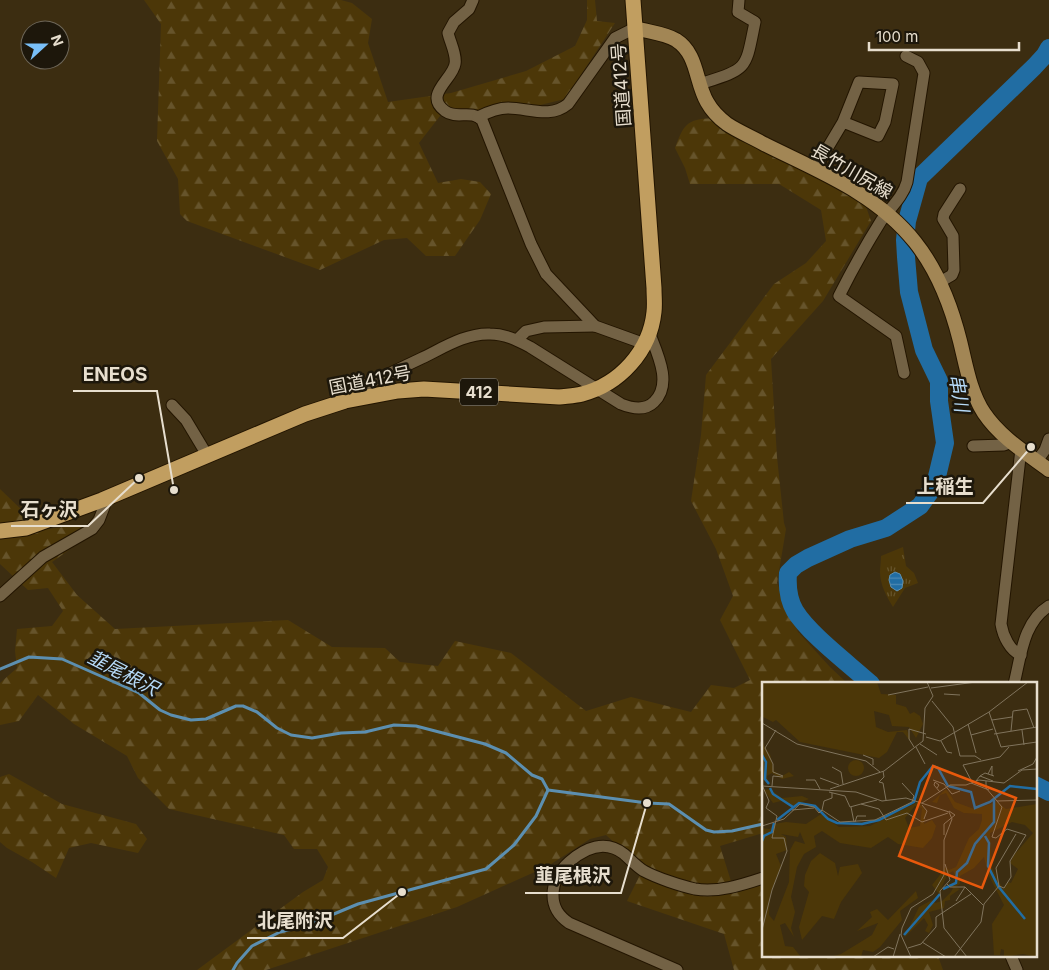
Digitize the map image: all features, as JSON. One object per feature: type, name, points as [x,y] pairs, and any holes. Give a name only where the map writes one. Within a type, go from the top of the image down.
[{"type":"highway","name":"国道412号","points":[[0,531],[26,528],[102,500],[305,414],[351,399],[398,390],[424,389],[559,397],[581,394],[597,389],[620,375],[636,360],[647,338],[654,313],[654,288],[632,0]]},
{"type":"main road","name":"長竹川尻線","points":[[635,28],[668,37],[681,44],[693,62],[708,104],[727,124],[857,191],[889,214],[915,242],[937,277],[951,310],[969,378],[978,401],[992,424],[1049,470]]},
{"type":"street","points":[[473,0],[469,9],[454,22],[448,33],[456,63],[440,87],[438,99],[444,111],[452,115],[471,114],[478,117],[488,132],[532,244],[546,274],[595,326]]},
{"type":"street","points":[[700,84],[732,73],[744,65],[747,59],[755,22],[738,12],[738,0]]},
{"type":"street","points":[[478,117],[501,108],[550,112],[564,108],[615,38],[635,28]]},
{"type":"street","points":[[904,373],[896,336],[839,296],[865,247],[905,190],[924,73],[918,62],[906,56]]},
{"type":"street","points":[[815,169],[843,122],[859,82],[893,84],[885,122],[878,136],[843,122]]},
{"type":"street","points":[[937,277],[952,275],[954,270],[952,236],[943,219],[944,214],[960,189]]},
{"type":"street","points":[[351,399],[359,388],[464,338],[489,334],[502,335],[517,340],[621,404],[640,408],[651,405],[660,397],[664,384],[660,363],[647,338],[595,326],[544,327],[526,331],[517,340]]},
{"type":"street","points":[[172,405],[186,420],[207,455]]},
{"type":"street","points":[[1037,461],[1045,450],[1049,439]]},
{"type":"street","points":[[973,446],[1016,445],[1001,624],[1005,638],[1016,653],[1021,655]]},
{"type":"street","points":[[0,596],[43,557],[92,528],[99,520],[104,508],[102,500]]},
{"type":"street","points":[[1014,682],[1025,639],[1033,621],[1049,606]]},
{"type":"street","points":[[677,970],[569,923],[561,917],[553,901],[554,882],[559,871],[587,849],[601,845],[615,848],[646,872],[695,889],[711,890],[762,878]]},
{"type":"street","points":[[1012,958],[1017,970]]},
{"type":"green space","points":[[144,0],[341,0],[352,3],[372,19],[368,43],[388,102],[451,93],[526,71],[575,46],[587,20],[587,0],[595,0],[597,21],[615,23],[565,99],[495,116],[474,112],[440,116],[419,143],[438,183],[461,179],[480,182],[491,194],[480,220],[455,256],[426,256],[407,238],[384,240],[320,270],[187,221],[180,214],[178,179],[157,141],[161,24]]},
{"type":"green space","points":[[718,118],[864,201],[871,221],[823,301],[771,359],[777,457],[786,529],[777,583],[798,632],[846,682],[762,682],[762,833],[720,846],[734,891],[762,883],[762,958],[939,958],[943,970],[734,970],[724,934],[627,901],[643,869],[606,835],[590,839],[548,866],[457,907],[266,970],[197,970],[303,892],[323,880],[328,867],[317,849],[294,849],[284,835],[169,809],[138,778],[127,756],[74,724],[38,695],[19,721],[0,725],[0,683],[17,668],[15,651],[17,629],[52,626],[63,611],[48,588],[28,590],[0,564],[0,489],[40,530],[79,525],[90,535],[52,562],[77,595],[115,629],[288,620],[332,647],[385,648],[400,662],[438,666],[455,641],[511,653],[586,711],[631,697],[691,712],[711,685],[734,688],[750,680],[720,620],[733,596],[716,549],[691,501],[701,435],[706,375],[774,284],[806,263],[826,241],[821,210],[779,184],[690,184],[685,168],[675,148],[685,127],[689,123],[700,119]]},
{"type":"green space","points":[[903,547],[906,566],[914,573],[918,583],[905,588],[893,607],[881,582],[881,556]]},
{"type":"green space","points":[[9,774],[62,804],[136,824],[147,839],[138,853],[91,843],[69,848],[56,878],[0,842],[0,777]]},
{"type":"water","points":[[895,572],[900,574],[903,581],[902,588],[897,591],[891,587],[889,580],[890,575]]},
{"type":"waterway","name":"串川","points":[[869,682],[819,639],[801,620],[789,597],[788,573],[796,565],[808,558],[850,539],[886,528],[920,506],[935,485],[945,443],[939,401],[939,381],[924,350],[909,292],[905,240],[907,221],[919,178],[1034,67],[1049,48]]},
{"type":"waterway","name":"韮尾根沢","points":[[0,669],[29,657],[62,659],[139,693],[160,710],[171,715],[191,720],[206,719],[236,706],[243,706],[257,712],[277,728],[291,735],[312,738],[341,733],[365,732],[394,725],[416,726],[485,744],[506,753],[532,775],[542,779],[548,790]]},
{"type":"waterway","name":"串川","points":[[1036,786],[1049,792]]},
{"type":"waterway","name":"韮尾根沢","points":[[548,790],[647,803],[669,804],[706,830],[714,832],[732,831],[762,824]]},
{"type":"waterway","points":[[233,970],[252,946],[280,932],[305,926],[358,904],[486,869],[514,845],[536,816],[548,790]]},
{"type":"place","name":"上稲生","points":[[1031,447]]},
{"type":"place","name":"石ヶ沢","points":[[139,478]]},
{"type":"place","name":"ENEOS","points":[[174,490]]},
{"type":"place","name":"韮尾根沢","points":[[647,803]]},
{"type":"place","name":"北尾附沢","points":[[402,892]]}]
